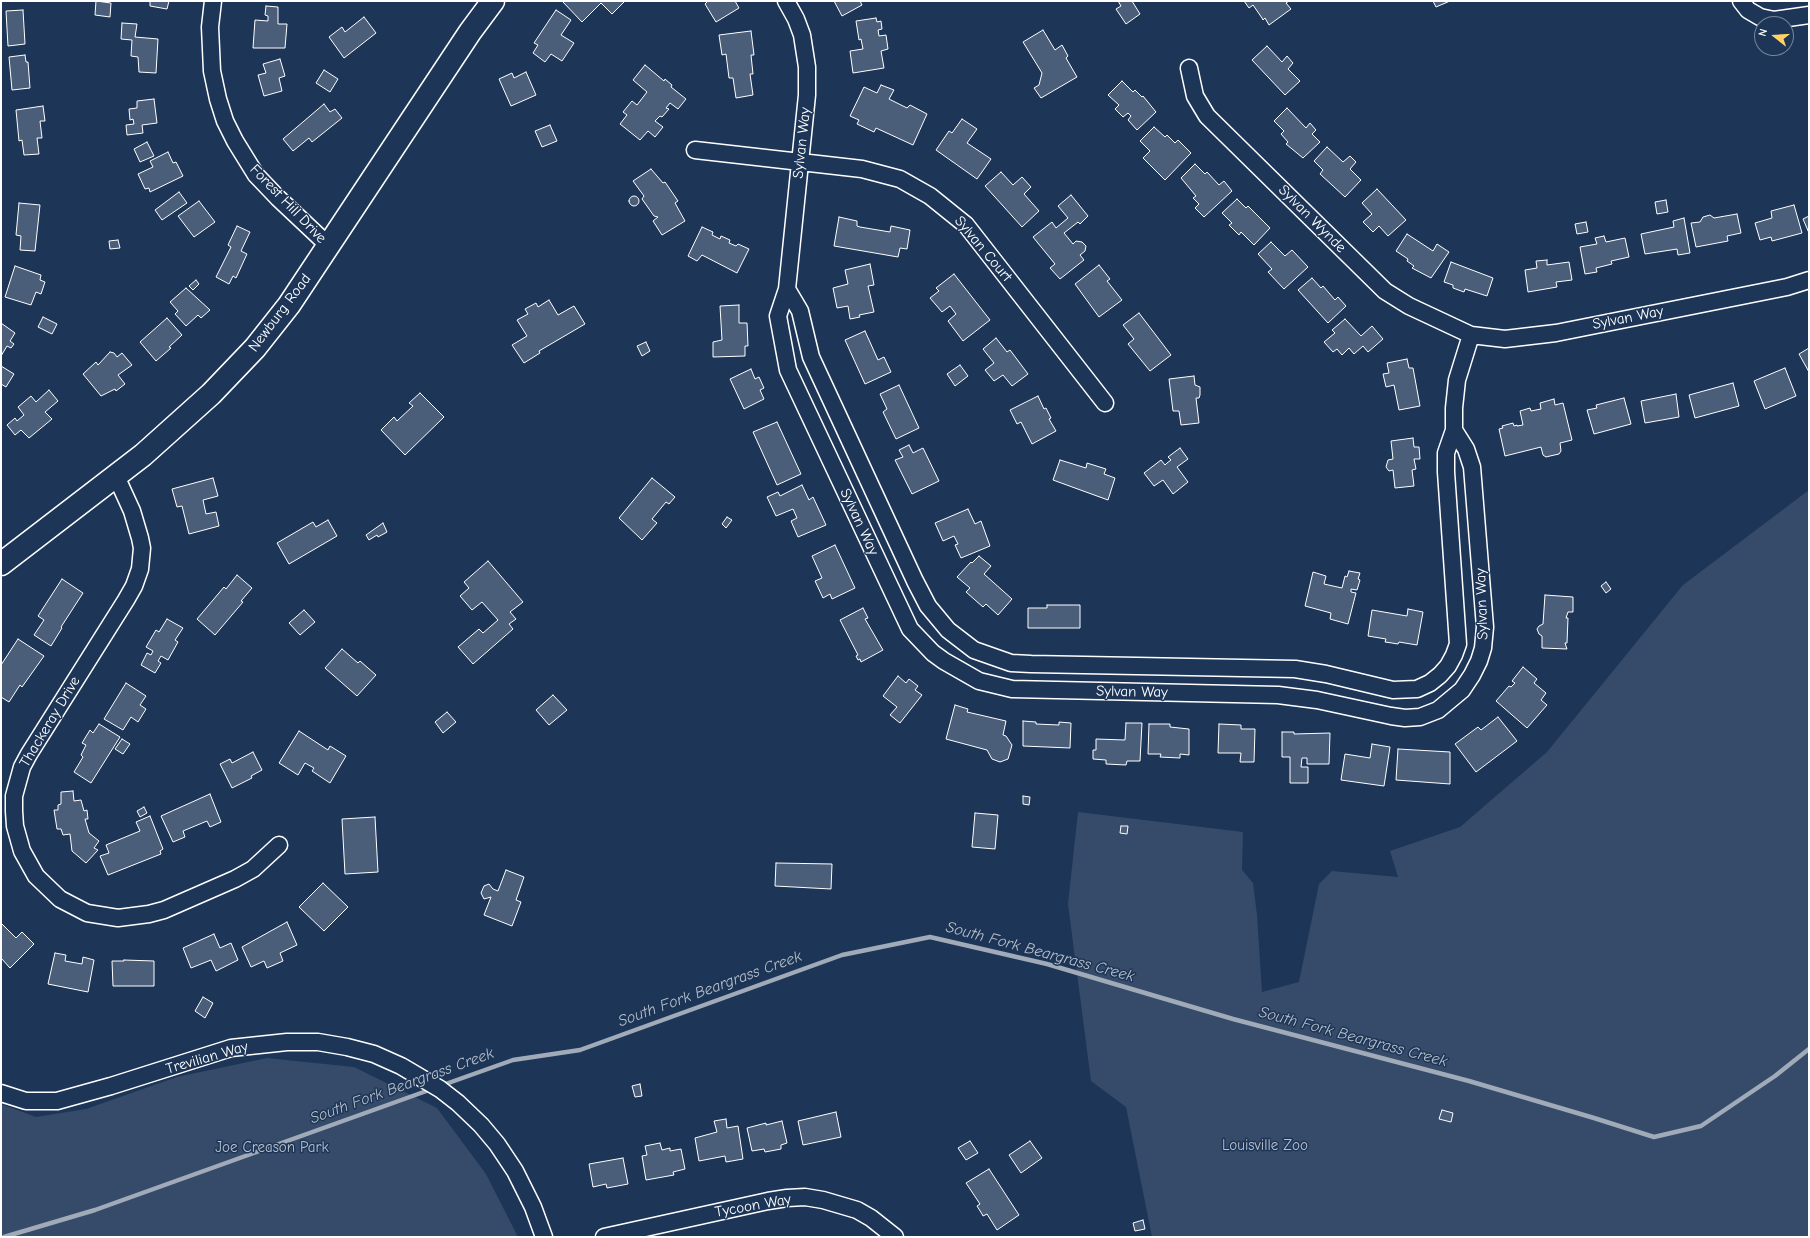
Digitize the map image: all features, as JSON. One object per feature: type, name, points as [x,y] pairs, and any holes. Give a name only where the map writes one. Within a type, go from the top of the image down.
[{"type":"main road","name":"Newburg Road","points":[[1,564],[143,455],[211,394],[255,348],[289,304],[329,246],[470,32],[493,1]]},
{"type":"street","name":"Forest Hill Drive","points":[[213,1],[210,27],[212,71],[221,106],[235,141],[256,174],[278,198],[329,246]]},
{"type":"street","name":"Sylvan Way","points":[[786,1],[796,19],[802,36],[807,67],[807,94],[801,162],[787,289],[778,316],[788,370],[910,628],[933,653],[960,671],[986,683],[1012,689],[1278,695],[1317,700],[1405,718],[1420,717],[1438,710],[1462,690],[1472,675],[1481,655],[1485,627],[1472,467],[1466,449],[1454,430]]},
{"type":"street","points":[[1741,1],[1748,10],[1760,17],[1774,20],[1809,15]]},
{"type":"street","name":"Sylvan Wynde","points":[[1189,68],[1195,96],[1207,116],[1385,291],[1409,306],[1471,335]]},
{"type":"street","name":"Sylvan Court","points":[[695,150],[862,169],[884,174],[913,186],[930,196],[952,212],[966,225],[1105,403]]},
{"type":"street","name":"Sylvan Way","points":[[787,289],[800,311],[811,357],[915,581],[928,606],[948,630],[974,650],[1011,663],[1295,668],[1394,690],[1417,689],[1430,683],[1448,666],[1458,644],[1446,453],[1454,430],[1454,408],[1457,380],[1471,335],[1505,339],[1556,333],[1787,287],[1809,280]]},
{"type":"street","points":[[803,399],[827,390]]},
{"type":"street","name":"Thackeray Drive","points":[[116,476],[132,511],[140,538],[142,548],[140,569],[134,586],[126,600],[22,767],[14,796],[14,811],[15,826],[22,851],[36,876],[60,899],[87,913],[118,918],[149,914],[164,910],[235,879],[253,869],[279,845]]},
{"type":"street","points":[[1365,711],[1371,686]]},
{"type":"street","name":"Trevilian Way","points":[[1,1093],[26,1101],[57,1101],[111,1086],[231,1048],[287,1042],[318,1042],[374,1054],[401,1066],[440,1089],[458,1103],[481,1125],[497,1144],[515,1171],[533,1207],[544,1237]]},
{"type":"street","name":"Tycoon Way","points":[[604,1237],[768,1201],[787,1198],[805,1198],[823,1200],[857,1210],[871,1218],[895,1237]]},
{"type":"green space","name":"Louisville Zoo","points":[[1809,490],[1809,1237],[1152,1237],[1126,1107],[1091,1081],[1068,904],[1078,812],[1243,832],[1242,870],[1253,883],[1257,915],[1262,992],[1299,982],[1319,884],[1332,871],[1398,877],[1390,851],[1460,827],[1547,752],[1683,585]]},
{"type":"green space","name":"Joe Creason Park","points":[[267,1058],[354,1067],[437,1108],[486,1174],[518,1237],[1,1237],[1,1104],[36,1117],[86,1109],[177,1077]]},
{"type":"building","points":[[96,1],[111,3],[110,17],[95,15]]},
{"type":"building","points":[[150,1],[169,1],[167,9],[150,6]]},
{"type":"building","points":[[562,1],[625,1],[612,14],[601,3],[582,22]]},
{"type":"building","points":[[708,1],[735,1],[739,8],[716,22],[705,4]]},
{"type":"building","points":[[834,1],[860,1],[862,5],[842,16]]},
{"type":"building","points":[[1118,1],[1132,1],[1140,14],[1126,24],[1116,9],[1121,6]]},
{"type":"building","points":[[1244,1],[1289,1],[1286,3],[1291,9],[1269,25],[1265,18],[1263,20],[1253,5],[1249,8]]},
{"type":"building","points":[[1433,1],[1450,1],[1436,7]]},
{"type":"building","points":[[266,6],[278,7],[278,24],[287,24],[285,48],[253,48],[255,20],[268,21],[268,16],[265,15]]},
{"type":"building","points":[[23,10],[25,44],[8,46],[6,11]]},
{"type":"building","points":[[556,10],[571,20],[561,35],[574,43],[562,61],[551,54],[545,62],[533,53],[538,45],[534,43]]},
{"type":"building","points":[[364,17],[376,33],[344,58],[329,37],[342,27],[345,32]]},
{"type":"building","points":[[876,18],[877,22],[881,21],[882,29],[878,30],[879,36],[886,35],[888,49],[881,51],[884,68],[853,73],[850,51],[863,49],[861,39],[859,40],[856,21]]},
{"type":"building","points":[[122,23],[137,24],[135,37],[158,39],[156,73],[139,72],[138,57],[131,56],[132,40],[121,39]]},
{"type":"building","points":[[1043,30],[1055,50],[1062,45],[1068,56],[1066,58],[1077,77],[1041,98],[1034,88],[1039,85],[1042,73],[1023,42]]},
{"type":"building","points":[[751,31],[754,55],[751,55],[753,74],[750,74],[753,95],[736,98],[733,78],[729,78],[726,54],[722,55],[719,35]]},
{"type":"building","points":[[1267,46],[1282,62],[1287,56],[1293,63],[1288,69],[1300,81],[1285,95],[1252,60]]},
{"type":"building","points":[[25,55],[26,62],[28,62],[30,88],[12,90],[9,57]]},
{"type":"building","points":[[280,59],[285,76],[279,78],[282,91],[264,96],[258,75],[266,73],[263,64]]},
{"type":"building","points":[[645,65],[664,81],[665,79],[672,85],[671,87],[686,99],[678,109],[670,103],[666,108],[669,109],[662,117],[660,116],[655,121],[663,127],[655,137],[648,131],[640,140],[620,124],[627,115],[623,112],[632,101],[637,105],[647,92],[633,80]]},
{"type":"building","points":[[324,70],[338,79],[330,92],[316,83]]},
{"type":"building","points":[[526,72],[536,95],[511,106],[499,79],[512,73],[514,78]]},
{"type":"building","points":[[1122,81],[1133,92],[1135,90],[1142,97],[1143,96],[1156,112],[1137,130],[1128,120],[1131,116],[1128,113],[1123,117],[1115,109],[1119,105],[1108,95]]},
{"type":"building","points":[[881,85],[894,90],[889,99],[907,108],[910,105],[927,114],[913,145],[876,128],[874,132],[857,124],[859,120],[850,116],[864,87],[877,93]]},
{"type":"building","points":[[154,99],[157,123],[142,125],[143,133],[127,135],[126,125],[134,124],[133,119],[130,120],[129,109],[137,108],[137,101]]},
{"type":"building","points":[[324,104],[330,112],[335,109],[342,118],[312,142],[309,138],[293,151],[283,139]]},
{"type":"building","points":[[43,106],[45,121],[40,121],[42,138],[37,138],[39,154],[24,155],[22,140],[19,141],[16,110]]},
{"type":"building","points":[[1287,108],[1306,128],[1310,123],[1316,130],[1312,134],[1320,142],[1303,158],[1286,144],[1288,142],[1281,134],[1284,131],[1274,121]]},
{"type":"building","points":[[962,119],[977,129],[967,143],[991,159],[977,179],[936,150],[949,131],[952,133]]},
{"type":"building","points":[[550,125],[557,141],[542,147],[535,131]]},
{"type":"building","points":[[1154,127],[1165,137],[1167,135],[1175,143],[1178,140],[1191,153],[1165,180],[1143,158],[1150,151],[1140,141]]},
{"type":"building","points":[[147,142],[154,156],[140,162],[134,149]]},
{"type":"building","points":[[1327,147],[1343,162],[1350,156],[1356,162],[1350,169],[1361,180],[1345,197],[1320,174],[1323,170],[1314,161]]},
{"type":"building","points":[[168,152],[173,163],[176,162],[183,176],[150,192],[149,188],[145,189],[138,174],[153,167],[150,161]]},
{"type":"building","points":[[1195,164],[1205,174],[1207,172],[1219,185],[1224,181],[1232,191],[1204,217],[1195,208],[1199,204],[1193,198],[1196,196],[1181,178]]},
{"type":"building","points":[[651,169],[663,183],[665,182],[678,201],[675,203],[685,221],[662,235],[653,221],[658,217],[654,216],[642,199],[644,196],[633,181]]},
{"type":"building","points":[[1001,172],[1013,185],[1022,177],[1031,187],[1024,194],[1039,211],[1022,227],[985,186]]},
{"type":"building","points":[[1377,189],[1406,220],[1388,236],[1379,226],[1373,232],[1363,222],[1372,214],[1362,203]]},
{"type":"building","points":[[179,192],[187,203],[162,220],[155,210]]},
{"type":"building","points":[[1071,195],[1088,216],[1080,224],[1078,222],[1064,233],[1073,244],[1076,241],[1082,242],[1086,246],[1085,251],[1080,255],[1084,260],[1060,279],[1050,268],[1055,264],[1033,237],[1052,222],[1056,228],[1068,218],[1058,206]]},
{"type":"building","points":[[632,196],[636,196],[638,197],[638,205],[632,206],[629,203],[629,199]]},
{"type":"building","points":[[1237,199],[1246,208],[1248,206],[1270,228],[1254,245],[1241,232],[1239,235],[1229,225],[1232,223],[1222,213]]},
{"type":"building","points":[[1666,200],[1668,212],[1657,214],[1655,202]]},
{"type":"building","points":[[199,201],[215,222],[194,237],[178,216]]},
{"type":"building","points":[[19,203],[40,205],[35,251],[20,250],[21,236],[16,235]]},
{"type":"building","points":[[1794,205],[1802,233],[1772,241],[1771,237],[1760,240],[1755,223],[1772,218],[1771,211]]},
{"type":"building","points":[[1737,214],[1741,233],[1727,236],[1728,241],[1696,247],[1691,223],[1700,222],[1703,217],[1710,215],[1714,218]]},
{"type":"building","points":[[1809,216],[1809,233],[1803,219]]},
{"type":"building","points":[[839,217],[857,221],[857,226],[860,227],[890,232],[891,226],[910,230],[907,249],[900,248],[898,257],[834,246]]},
{"type":"building","points":[[1684,218],[1690,253],[1678,255],[1677,249],[1645,254],[1641,234],[1674,227],[1673,221]]},
{"type":"building","points":[[1586,222],[1588,232],[1577,234],[1575,224]]},
{"type":"building","points":[[237,226],[250,232],[241,251],[247,254],[236,278],[233,276],[229,284],[216,277],[231,247],[228,245]]},
{"type":"building","points":[[702,227],[713,232],[712,235],[720,239],[721,236],[730,240],[729,243],[736,246],[738,244],[749,249],[737,273],[702,255],[697,261],[688,256]]},
{"type":"building","points":[[1407,234],[1433,251],[1437,244],[1449,252],[1431,278],[1412,268],[1414,266],[1407,261],[1408,259],[1396,251]]},
{"type":"building","points":[[1604,236],[1606,242],[1625,238],[1629,257],[1611,261],[1612,264],[1596,268],[1597,272],[1585,274],[1580,247],[1597,244],[1595,238]]},
{"type":"building","points":[[118,240],[120,248],[110,249],[109,241]]},
{"type":"building","points":[[1271,242],[1285,256],[1292,250],[1308,267],[1284,289],[1268,272],[1272,269],[1258,254]]},
{"type":"building","points":[[1547,260],[1547,265],[1569,262],[1572,280],[1556,282],[1557,287],[1528,292],[1525,270],[1537,268],[1536,261]]},
{"type":"building","points":[[1451,262],[1493,278],[1487,296],[1465,289],[1464,292],[1453,288],[1453,285],[1444,282]]},
{"type":"building","points":[[870,264],[874,285],[868,286],[874,312],[859,315],[860,317],[850,319],[848,306],[837,308],[833,288],[848,284],[845,270]]},
{"type":"building","points":[[1099,265],[1110,279],[1107,281],[1122,300],[1099,317],[1075,284]]},
{"type":"building","points":[[15,266],[41,275],[40,280],[45,282],[41,294],[36,292],[31,305],[5,297]]},
{"type":"building","points":[[954,274],[990,320],[963,341],[948,321],[956,314],[950,306],[942,312],[930,298],[939,291],[936,288]]},
{"type":"building","points":[[1312,278],[1321,288],[1323,286],[1335,300],[1338,297],[1346,306],[1328,323],[1298,290]]},
{"type":"building","points":[[196,280],[199,284],[193,290],[189,286]]},
{"type":"building","points":[[186,288],[210,310],[201,318],[198,315],[186,326],[175,314],[178,311],[170,302]]},
{"type":"building","points":[[549,300],[558,315],[574,306],[585,324],[539,351],[540,353],[524,363],[512,345],[527,336],[517,320],[528,314],[525,309],[536,303],[538,307]]},
{"type":"building","points":[[739,305],[739,323],[747,323],[748,346],[745,346],[745,356],[713,357],[713,342],[722,340],[720,306]]},
{"type":"building","points":[[1139,313],[1171,355],[1150,371],[1128,344],[1134,339],[1123,325]]},
{"type":"building","points":[[43,317],[57,324],[52,334],[38,327]]},
{"type":"building","points":[[167,318],[182,335],[169,347],[171,348],[156,361],[140,342]]},
{"type":"building","points":[[1345,319],[1361,336],[1372,326],[1383,339],[1368,352],[1363,346],[1354,354],[1349,348],[1342,355],[1337,349],[1333,352],[1324,342],[1335,333],[1332,330]]},
{"type":"building","points":[[1,323],[15,333],[10,341],[14,344],[11,348],[7,346],[1,356]]},
{"type":"building","points":[[865,331],[878,360],[884,357],[891,372],[865,384],[845,340]]},
{"type":"building","points":[[996,338],[1007,352],[1010,350],[1028,374],[1012,386],[1003,375],[994,381],[985,370],[994,363],[983,349]]},
{"type":"building","points":[[646,342],[650,351],[642,356],[637,346]]},
{"type":"building","points":[[1809,348],[1809,372],[1799,354]]},
{"type":"building","points":[[110,352],[114,353],[117,357],[122,353],[132,365],[118,375],[125,384],[116,391],[115,389],[101,396],[83,374],[96,362],[98,365]]},
{"type":"building","points":[[1407,359],[1409,368],[1413,368],[1420,406],[1399,410],[1394,385],[1386,387],[1383,374],[1389,373],[1387,363]]},
{"type":"building","points":[[960,365],[968,376],[955,386],[947,374]]},
{"type":"building","points":[[1,366],[14,374],[6,387],[1,384]]},
{"type":"building","points":[[1785,368],[1796,396],[1765,409],[1754,381]]},
{"type":"building","points":[[751,369],[755,379],[759,377],[764,388],[760,390],[764,399],[744,409],[730,379]]},
{"type":"building","points":[[1194,376],[1195,385],[1200,387],[1199,398],[1196,398],[1199,423],[1181,425],[1179,411],[1173,411],[1169,379]]},
{"type":"building","points":[[1733,383],[1739,406],[1695,418],[1689,395]]},
{"type":"building","points":[[899,385],[919,428],[896,439],[883,412],[887,409],[880,394]]},
{"type":"building","points":[[49,390],[58,401],[45,412],[52,419],[29,438],[21,430],[15,435],[7,425],[15,418],[17,421],[24,415],[18,407],[31,396],[36,402]]},
{"type":"building","points":[[420,393],[444,417],[405,455],[381,430],[394,417],[397,421],[413,406],[409,403]]},
{"type":"building","points":[[1676,394],[1679,417],[1645,423],[1641,401]]},
{"type":"building","points":[[1038,396],[1044,409],[1046,408],[1051,418],[1049,419],[1056,431],[1032,444],[1021,422],[1017,424],[1010,410]]},
{"type":"building","points":[[1624,398],[1631,424],[1594,434],[1587,410],[1597,408],[1596,405]]},
{"type":"building","points":[[1554,399],[1555,405],[1563,403],[1572,440],[1560,443],[1561,451],[1559,454],[1546,457],[1543,455],[1541,447],[1505,456],[1499,429],[1503,428],[1502,426],[1513,423],[1514,426],[1523,425],[1520,411],[1530,408],[1531,411],[1541,409],[1540,403]]},
{"type":"building","points":[[777,422],[801,474],[777,485],[753,432]]},
{"type":"building","points":[[1413,438],[1414,447],[1419,447],[1420,459],[1414,459],[1416,469],[1412,470],[1414,486],[1395,488],[1393,470],[1389,471],[1386,467],[1388,460],[1393,459],[1391,441]]},
{"type":"building","points":[[909,445],[913,453],[923,448],[939,481],[912,494],[895,460],[903,457],[899,450]]},
{"type":"building","points":[[1180,448],[1188,459],[1177,467],[1188,482],[1173,494],[1163,480],[1154,486],[1144,473],[1161,460],[1165,465],[1171,460],[1168,457]]},
{"type":"building","points":[[1060,460],[1086,468],[1087,463],[1106,469],[1104,474],[1115,478],[1108,500],[1053,480]]},
{"type":"building","points":[[213,478],[218,496],[203,500],[206,514],[216,512],[219,526],[189,534],[182,506],[177,507],[172,489]]},
{"type":"building","points":[[652,478],[675,497],[669,504],[666,502],[652,519],[657,523],[642,540],[619,518]]},
{"type":"building","points":[[802,485],[809,500],[813,497],[826,525],[798,537],[791,521],[797,518],[793,509],[776,516],[767,497],[778,492],[780,496]]},
{"type":"building","points":[[968,509],[975,524],[981,521],[990,546],[961,558],[955,545],[958,544],[954,536],[943,541],[935,523]]},
{"type":"building","points":[[727,517],[732,520],[726,528],[722,524]]},
{"type":"building","points":[[328,520],[337,536],[289,564],[277,543],[313,522],[316,527]]},
{"type":"building","points":[[383,523],[387,532],[378,537],[377,535],[369,540],[366,535]]},
{"type":"building","points":[[835,545],[855,588],[832,599],[830,594],[823,598],[815,581],[822,578],[812,556]]},
{"type":"building","points":[[979,556],[991,566],[984,574],[1012,599],[998,615],[986,604],[983,607],[966,592],[970,588],[957,577]]},
{"type":"building","points":[[488,561],[523,602],[510,612],[516,619],[509,624],[513,629],[473,664],[458,647],[479,629],[483,633],[498,620],[482,602],[472,610],[460,596],[469,588],[464,582]]},
{"type":"building","points":[[1349,571],[1360,573],[1358,579],[1360,580],[1357,590],[1351,589],[1351,592],[1356,593],[1348,624],[1330,619],[1331,613],[1305,606],[1313,572],[1326,576],[1324,584],[1342,588],[1345,576],[1347,577]]},
{"type":"building","points":[[237,575],[252,588],[241,601],[243,602],[215,635],[197,619],[224,587],[226,589]]},
{"type":"building","points":[[62,579],[83,593],[61,627],[62,628],[51,646],[34,635],[44,620],[38,616]]},
{"type":"building","points":[[1606,582],[1611,589],[1606,593],[1601,586]]},
{"type":"building","points":[[1545,595],[1573,597],[1573,612],[1568,612],[1566,618],[1568,618],[1567,643],[1565,643],[1567,649],[1542,648],[1542,636],[1539,634],[1537,629],[1543,624]]},
{"type":"building","points":[[1047,605],[1080,605],[1080,628],[1028,628],[1028,608],[1047,608]]},
{"type":"building","points":[[863,608],[868,618],[865,619],[883,650],[861,662],[856,656],[858,655],[840,620]]},
{"type":"building","points":[[1408,609],[1423,612],[1417,645],[1399,642],[1398,644],[1385,642],[1386,639],[1368,636],[1372,610],[1407,616]]},
{"type":"building","points":[[304,610],[315,622],[300,635],[289,623]]},
{"type":"building","points":[[167,619],[183,628],[175,640],[178,642],[168,660],[161,656],[158,661],[161,663],[155,673],[141,665],[147,653],[151,655],[153,651],[146,647],[156,630],[159,632]]},
{"type":"building","points":[[18,639],[44,656],[22,687],[20,685],[9,702],[1,697],[1,665]]},
{"type":"building","points":[[342,649],[358,663],[360,661],[376,675],[357,696],[325,668]]},
{"type":"building","points":[[1523,667],[1537,679],[1534,683],[1546,693],[1541,700],[1547,705],[1527,728],[1496,701],[1509,686],[1511,687],[1515,683],[1512,681]]},
{"type":"building","points":[[898,676],[906,683],[909,679],[918,686],[915,690],[922,695],[900,723],[890,715],[897,707],[883,696]]},
{"type":"building","points":[[126,683],[146,696],[140,705],[146,709],[138,722],[131,717],[123,730],[104,719]]},
{"type":"building","points":[[553,695],[567,710],[549,725],[536,710]]},
{"type":"building","points":[[955,705],[968,709],[967,712],[1006,721],[1003,735],[1006,736],[1012,745],[1008,759],[1000,762],[992,759],[987,750],[946,739]]},
{"type":"building","points":[[447,712],[456,722],[443,733],[435,722]]},
{"type":"building","points":[[1498,717],[1517,741],[1476,772],[1455,744],[1478,727],[1481,730]]},
{"type":"building","points":[[1023,721],[1036,722],[1036,724],[1059,725],[1059,722],[1071,723],[1070,748],[1023,746]]},
{"type":"building","points":[[1126,723],[1142,723],[1140,761],[1127,761],[1126,765],[1106,764],[1106,760],[1093,759],[1093,750],[1096,750],[1096,739],[1125,740]]},
{"type":"building","points":[[99,724],[120,737],[91,783],[74,772],[83,757],[81,755],[86,745],[82,743],[90,730],[93,733]]},
{"type":"building","points":[[1149,724],[1170,724],[1170,727],[1189,729],[1189,755],[1180,754],[1180,758],[1160,757],[1161,754],[1148,754]]},
{"type":"building","points":[[1219,724],[1241,725],[1241,729],[1255,729],[1254,762],[1240,762],[1241,753],[1218,753]]},
{"type":"building","points":[[299,731],[328,750],[330,746],[346,756],[330,783],[312,771],[314,768],[305,763],[298,775],[279,763]]},
{"type":"building","points":[[1282,732],[1294,732],[1294,734],[1330,733],[1329,764],[1307,764],[1307,758],[1302,758],[1301,767],[1308,767],[1308,783],[1290,783],[1290,757],[1282,757]]},
{"type":"building","points":[[122,739],[130,744],[123,754],[115,749]]},
{"type":"building","points":[[1372,744],[1390,747],[1384,786],[1341,780],[1345,754],[1370,758]]},
{"type":"building","points":[[1398,749],[1450,752],[1450,784],[1396,780]]},
{"type":"building","points":[[253,752],[262,770],[251,776],[252,778],[232,788],[220,764],[230,759],[232,763]]},
{"type":"building","points":[[73,791],[74,801],[81,800],[84,811],[87,810],[88,819],[85,819],[89,833],[99,841],[94,848],[98,850],[86,863],[72,851],[70,834],[63,835],[61,829],[57,829],[54,810],[58,810],[58,805],[61,804],[61,792]]},
{"type":"building","points":[[210,794],[221,822],[210,827],[207,821],[183,831],[185,837],[173,842],[161,816]]},
{"type":"building","points":[[1023,796],[1030,797],[1029,805],[1023,804]]},
{"type":"building","points":[[144,807],[147,813],[140,817],[137,811]]},
{"type":"building","points":[[975,813],[998,815],[995,849],[972,847]]},
{"type":"building","points":[[150,816],[163,849],[160,851],[161,854],[108,875],[100,856],[109,853],[106,845],[140,831],[136,822]]},
{"type":"building","points":[[375,817],[378,872],[345,874],[342,819]]},
{"type":"building","points":[[1121,826],[1128,826],[1127,834],[1120,833]]},
{"type":"building","points":[[776,863],[832,864],[831,889],[775,886]]},
{"type":"building","points":[[506,870],[524,877],[516,900],[521,902],[512,926],[484,915],[491,897],[484,899],[481,893],[484,886],[489,884],[493,889],[498,891]]},
{"type":"building","points":[[323,883],[348,907],[324,931],[299,907]]},
{"type":"building","points":[[287,922],[297,945],[280,953],[283,961],[267,968],[264,961],[251,967],[242,947]]},
{"type":"building","points":[[1,923],[16,938],[22,932],[34,944],[10,968],[1,958]]},
{"type":"building","points":[[214,934],[220,948],[231,943],[238,960],[216,971],[211,960],[191,968],[183,948]]},
{"type":"building","points":[[55,953],[66,955],[65,961],[82,964],[83,957],[94,960],[88,992],[48,984]]},
{"type":"building","points":[[112,961],[154,961],[154,986],[113,986]]},
{"type":"building","points":[[203,997],[213,1003],[205,1018],[195,1011]]},
{"type":"building","points":[[640,1084],[642,1096],[635,1097],[632,1086]]},
{"type":"building","points":[[1442,1110],[1453,1113],[1451,1122],[1439,1119]]},
{"type":"building","points":[[836,1112],[841,1137],[803,1145],[798,1121]]},
{"type":"building","points":[[726,1119],[727,1128],[738,1126],[743,1159],[726,1162],[725,1156],[699,1161],[695,1138],[717,1132],[714,1121]]},
{"type":"building","points":[[782,1121],[787,1143],[781,1145],[781,1149],[765,1152],[764,1149],[752,1151],[747,1128]]},
{"type":"building","points":[[970,1141],[978,1153],[966,1160],[958,1148]]},
{"type":"building","points":[[1030,1141],[1042,1158],[1021,1173],[1009,1155]]},
{"type":"building","points":[[660,1143],[662,1150],[670,1148],[670,1151],[681,1149],[685,1169],[673,1172],[674,1175],[646,1180],[642,1156],[647,1155],[645,1146]]},
{"type":"building","points":[[623,1158],[628,1184],[607,1188],[606,1184],[593,1187],[589,1164]]},
{"type":"building","points":[[989,1169],[1019,1215],[997,1230],[987,1214],[983,1216],[977,1206],[980,1204],[966,1183]]},
{"type":"building","points":[[1143,1220],[1145,1229],[1135,1231],[1133,1223]]},
{"type":"waterway","name":"South Fork Beargrass Creek","points":[[440,1086],[513,1060],[580,1050],[842,955],[930,937],[1047,964],[1233,1019],[1469,1081],[1654,1137],[1701,1126],[1775,1076],[1809,1049]]},
{"type":"waterway","name":"South Fork Beargrass Creek","points":[[4,1237],[95,1210],[432,1089]]}]
